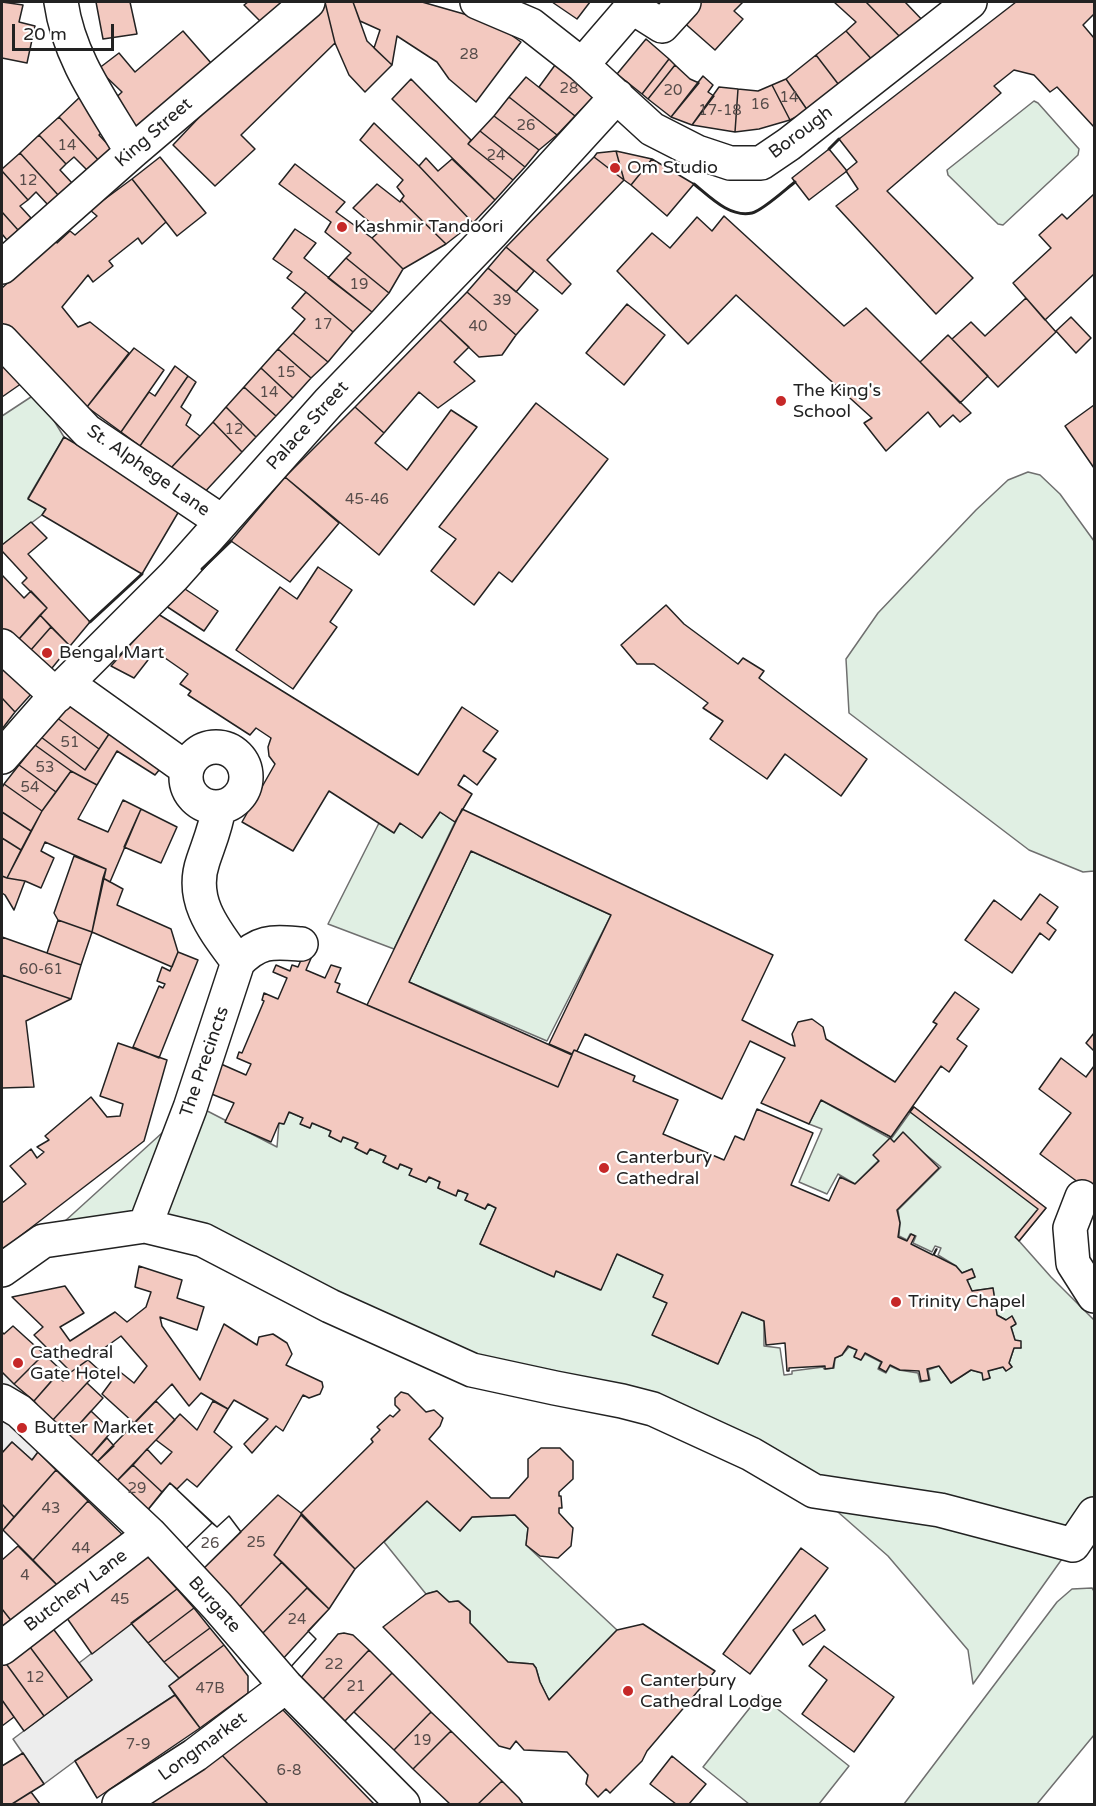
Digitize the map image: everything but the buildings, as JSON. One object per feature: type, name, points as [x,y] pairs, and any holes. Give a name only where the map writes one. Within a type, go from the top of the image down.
[{"type":"street","points":[[61,2],[71,42],[81,67],[132,152]]},
{"type":"street","name":"King Street","points":[[2,267],[132,152],[308,2]]},
{"type":"street","points":[[477,2],[531,25],[617,96]]},
{"type":"street","points":[[582,65],[628,4],[662,26],[684,2]]},
{"type":"street","name":"Borough","points":[[617,96],[652,129],[697,152],[730,163],[761,162],[789,144],[970,2]]},
{"type":"street","name":"Palace Street","points":[[2,758],[66,693],[67,683],[174,576],[329,402],[490,234],[617,96]]},
{"type":"street","name":"St. Alphege Lane","points":[[2,341],[87,431],[221,521]]},
{"type":"street","points":[[2,646],[66,693],[187,770]]},
{"type":"street","points":[[217,746],[227,748],[243,762],[246,781],[237,799],[228,805],[209,807],[200,803],[188,789],[187,770],[191,760],[198,753],[217,746]]},
{"type":"street","points":[[219,807],[216,824],[200,873],[199,894],[205,912],[218,934],[238,962],[251,949],[274,942],[301,944]]},
{"type":"street","name":"The Precincts","points":[[146,1226],[238,962]]},
{"type":"street","points":[[1082,1197],[1070,1228],[1073,1263],[1095,1296]]},
{"type":"street","points":[[2,1270],[43,1241],[146,1226],[203,1240],[330,1306],[472,1370],[653,1409],[751,1454],[814,1491],[940,1510],[1073,1545],[1095,1514]]},
{"type":"street","name":"Burgate","points":[[10,1406],[150,1534],[217,1606],[286,1686],[403,1804]]},
{"type":"street","name":"Butchery Lane","points":[[2,1648],[150,1534]]},
{"type":"street","name":"Longmarket","points":[[119,1804],[195,1755],[286,1686]]},
{"type":"green space","points":[[1034,101],[1079,149],[1078,155],[1003,225],[998,224],[948,175],[947,170]]},
{"type":"green space","points":[[37,393],[64,437],[28,498],[46,509],[42,515],[2,545],[2,416]]},
{"type":"green space","points":[[1028,472],[1040,475],[1060,494],[1094,541],[1094,871],[1083,872],[1029,850],[849,713],[846,659],[878,613],[976,510],[1008,480]]},
{"type":"green space","points":[[440,812],[455,822],[394,949],[328,924],[379,823],[393,832],[400,823],[422,838]]},
{"type":"green space","points":[[471,851],[611,915],[547,1041],[409,982]]},
{"type":"green space","points":[[821,1100],[891,1139],[914,1107],[1046,1208],[1019,1241],[1094,1320],[1094,1514],[973,1684],[968,1650],[888,1556],[814,1491],[751,1454],[555,1388],[203,1240],[43,1241],[184,1113],[188,1101],[277,1147],[279,1123],[284,1124],[289,1112],[303,1118],[301,1124],[310,1128],[312,1123],[331,1131],[329,1136],[340,1141],[343,1137],[358,1143],[356,1148],[367,1154],[370,1149],[386,1156],[383,1162],[397,1169],[400,1164],[412,1169],[410,1175],[426,1182],[429,1177],[440,1182],[438,1188],[456,1195],[458,1190],[468,1194],[465,1200],[485,1209],[488,1204],[496,1208],[480,1244],[553,1276],[556,1271],[600,1290],[617,1254],[663,1275],[654,1297],[667,1303],[653,1335],[718,1364],[742,1312],[764,1321],[764,1346],[780,1348],[784,1375],[792,1374],[792,1371],[834,1368],[835,1358],[842,1355],[849,1347],[857,1350],[854,1356],[861,1360],[865,1354],[881,1362],[878,1369],[886,1373],[890,1366],[918,1373],[920,1382],[930,1380],[928,1370],[939,1366],[951,1383],[971,1370],[982,1373],[984,1380],[990,1378],[988,1371],[1003,1367],[1006,1371],[1012,1367],[1009,1363],[1014,1348],[1021,1348],[1015,1340],[1011,1327],[1016,1323],[1012,1316],[1006,1320],[997,1315],[993,1288],[972,1291],[967,1280],[975,1277],[972,1269],[962,1273],[956,1266],[938,1255],[941,1248],[935,1246],[932,1252],[913,1243],[916,1236],[910,1234],[907,1240],[899,1236],[898,1210],[941,1167],[903,1136],[855,1184],[838,1174],[827,1194],[799,1182],[822,1129],[809,1124]]},
{"type":"green space","points":[[427,1501],[460,1531],[472,1517],[515,1515],[528,1528],[526,1545],[617,1630],[549,1700],[533,1664],[508,1662],[470,1623],[470,1611],[459,1601],[449,1602],[437,1591],[426,1594],[384,1542]]},
{"type":"green space","points":[[1092,1588],[1094,1591],[1094,1735],[1037,1804],[904,1804],[1057,1602],[1072,1589]]},
{"type":"green space","points":[[760,1695],[849,1766],[819,1804],[749,1804],[703,1767]]},
{"type":"shaded area","name":"Butter Market","points":[[2,1372],[34,1401],[44,1414],[38,1452],[32,1460],[12,1442],[2,1453]]},
{"type":"shaded area","points":[[131,1623],[179,1678],[169,1686],[175,1695],[44,1784],[13,1739],[92,1680],[79,1663]]},
{"type":"wall","points":[[829,149],[839,139]]},
{"type":"wall","points":[[694,184],[721,205],[744,214],[762,208],[795,182]]},
{"type":"wall","points":[[202,569],[231,541]]},
{"type":"wall","points":[[90,622],[142,574]]},
{"type":"place","name":"Om Studio","points":[[615,168]]},
{"type":"place","name":"Kashmir Tandoori","points":[[342,227]]},
{"type":"place","name":"The King's School","points":[[781,401]]},
{"type":"place","name":"Bengal Mart","points":[[47,653]]},
{"type":"place","name":"Canterbury Cathedral","points":[[604,1168]]},
{"type":"place","name":"Trinity Chapel","points":[[896,1302]]},
{"type":"place","name":"Cathedral Gate Hotel","points":[[18,1363]]},
{"type":"place","name":"Butter Market","points":[[22,1428]]},
{"type":"place","name":"Canterbury Cathedral Lodge","points":[[628,1691]]}]
